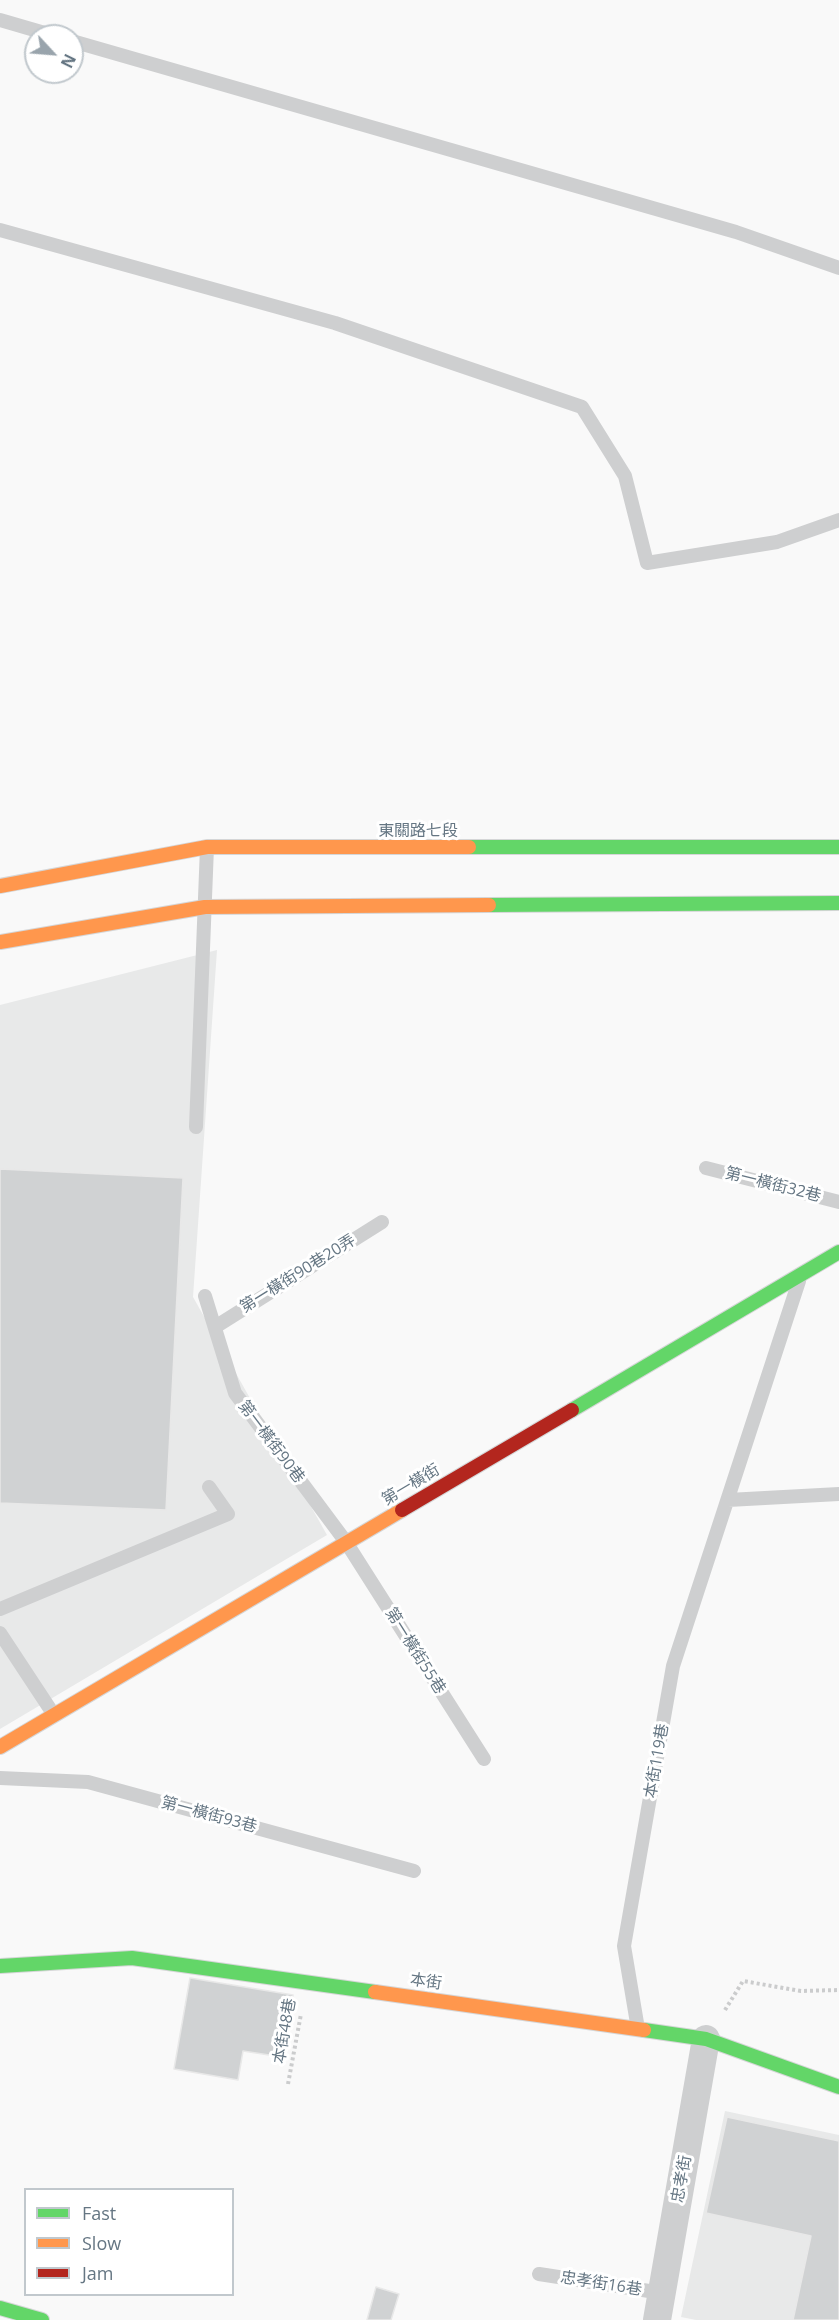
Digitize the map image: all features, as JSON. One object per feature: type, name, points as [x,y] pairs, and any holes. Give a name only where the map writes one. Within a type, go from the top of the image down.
[{"type":"street","name":"東關路七段","points":[[0,886],[207,847],[839,847]]},
{"type":"street","points":[[0,942],[205,907],[839,903]]},
{"type":"street","name":"第一橫街","points":[[0,1747],[839,1252]]},
{"type":"street","name":"本街","points":[[0,1966],[132,1958],[638,2029],[706,2039],[839,2086]]},
{"type":"street","name":"忠孝街","points":[[659,2307],[706,2039]]},
{"type":"street","points":[[0,2308],[42,2320]]},
{"type":"lane","points":[[0,20],[24,27]]},
{"type":"lane","points":[[84,44],[736,232],[839,268]]},
{"type":"lane","points":[[0,230],[335,322],[582,407],[625,476],[647,563],[777,542],[839,520]]},
{"type":"lane","points":[[196,1127],[207,847]]},
{"type":"lane","name":"第一橫街32巷","points":[[706,1168],[839,1202]]},
{"type":"lane","name":"第一橫街90巷20弄","points":[[214,1327],[382,1222]]},
{"type":"lane","name":"本街119巷","points":[[638,2029],[624,1946],[673,1666],[801,1274]]},
{"type":"lane","name":"第一橫街90巷","points":[[205,1296],[235,1393],[346,1542]]},
{"type":"lane","points":[[0,1609],[228,1514],[209,1487]]},
{"type":"lane","points":[[728,1500],[839,1494]]},
{"type":"lane","name":"第一橫街55巷","points":[[346,1542],[484,1759]]},
{"type":"lane","points":[[0,1633],[54,1715]]},
{"type":"lane","name":"第一橫街93巷","points":[[0,1778],[88,1782],[414,1871]]},
{"type":"lane","name":"忠孝街16巷","points":[[539,2274],[659,2307]]},
{"type":"path","points":[[706,2039],[743,1981],[801,1991],[839,1990]]},
{"type":"path","name":"本街48巷","points":[[288,2084],[306,1982]]},
{"type":"shaded area","points":[[217,950],[193,1297],[327,1535],[0,1729],[0,1005]]},
{"type":"shaded area","points":[[725,2111],[839,2135],[839,2320],[696,2320],[681,2317]]},
{"type":"building","points":[[0,1169],[183,1178],[166,1510],[0,1503]]},
{"type":"building","points":[[190,1978],[293,1995],[282,2057],[243,2051],[238,2080],[174,2069]]},
{"type":"building","points":[[727,2117],[839,2141],[839,2320],[793,2320],[811,2236],[706,2213]]},
{"type":"building","points":[[376,2287],[399,2294],[391,2320],[367,2320]]},
{"type":"traffic: fast","points":[[469,847],[839,847]]},
{"type":"traffic: fast","points":[[489,905],[839,903]]},
{"type":"traffic: fast","points":[[572,1410],[839,1252]]},
{"type":"traffic: fast","points":[[0,1966],[132,1958],[375,1992]]},
{"type":"traffic: fast","points":[[644,2030],[706,2039],[839,2087]]},
{"type":"traffic: fast","points":[[0,2308],[42,2320]]},
{"type":"traffic: slow","points":[[0,886],[207,847],[469,847]]},
{"type":"traffic: slow","points":[[0,942],[205,907],[489,905]]},
{"type":"traffic: slow","points":[[0,1747],[402,1510]]},
{"type":"traffic: slow","points":[[375,1992],[644,2030]]},
{"type":"traffic: jam","points":[[402,1510],[572,1410]]}]
